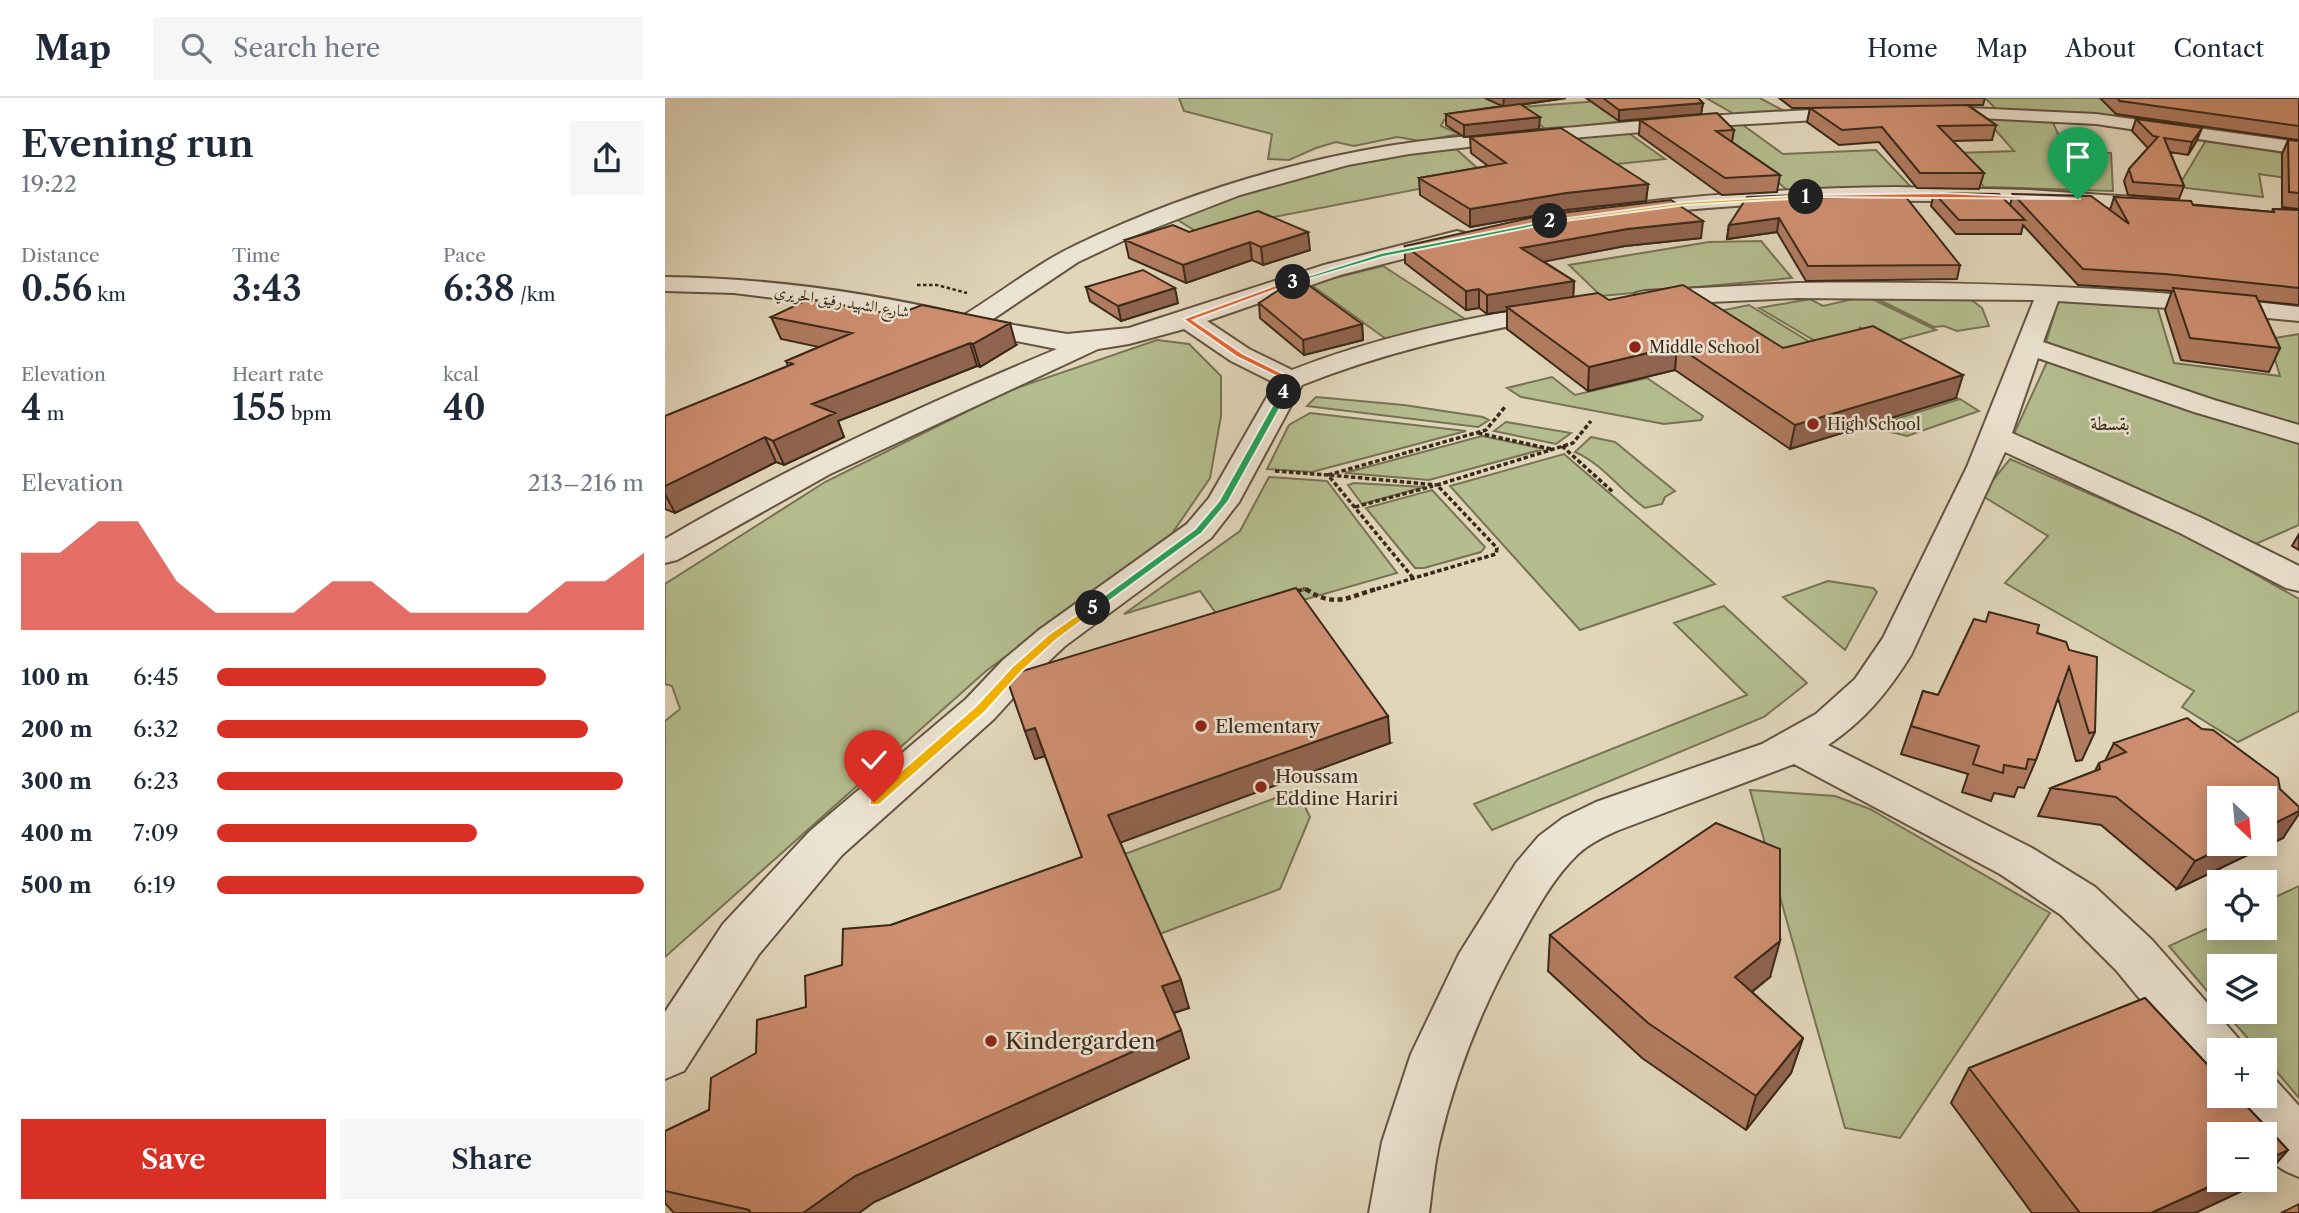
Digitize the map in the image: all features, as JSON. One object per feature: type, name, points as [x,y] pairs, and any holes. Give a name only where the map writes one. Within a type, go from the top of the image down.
[{"type":"street","points":[[1907,109],[2097,118],[2299,148]]},
{"type":"street","points":[[969,323],[1001,304],[1048,269],[1086,249],[1207,199],[1333,163],[1388,152],[1480,141],[1678,122],[1881,112]]},
{"type":"street","points":[[1601,214],[1712,201],[1883,194],[2066,198],[2191,207]]},
{"type":"street","name":"شارع الشهيد رفيق الحريري","points":[[665,284],[790,292],[882,306],[1055,341],[1100,341],[1187,319],[1351,264],[1477,235]]},
{"type":"street","points":[[1626,300],[1788,290],[2049,293],[2144,296],[2299,314]]},
{"type":"street","points":[[1989,292],[2019,330],[2169,394],[2299,434]]},
{"type":"street","points":[[1398,1213],[1411,1142],[1426,1091],[1461,1001],[1481,959],[1537,870],[1566,838],[1587,826],[1632,807],[1752,766],[1796,747],[1830,725],[1856,703],[1897,648],[1996,437],[2019,330],[2049,293]]},
{"type":"street","points":[[665,1054],[741,939],[826,843],[980,709],[1052,638],[1199,531],[1223,502],[1291,380],[1332,363],[1417,340],[1578,307]]},
{"type":"street","points":[[1187,319],[1240,355],[1291,380]]},
{"type":"street","points":[[665,552],[782,485],[890,431],[1100,341]]},
{"type":"street","points":[[1996,437],[2192,526],[2299,580]]},
{"type":"street","points":[[1796,747],[2016,861],[2078,901],[2134,955],[2207,1041]]},
{"type":"street","points":[[2263,1108],[2299,1149]]},
{"type":"path","points":[[1328,475],[1486,430],[1505,407]]},
{"type":"path","points":[[1355,508],[1573,443],[1591,421]]},
{"type":"path","points":[[1476,433],[1552,450]]},
{"type":"path","points":[[1562,446],[1613,492]]},
{"type":"path","points":[[1268,471],[1437,485],[1497,548],[1496,554],[1334,602],[1321,600],[1305,589],[1292,593]]},
{"type":"path","points":[[1328,475],[1414,579]]},
{"type":"green space","points":[[1179,98],[1505,98],[1521,107],[1640,98],[1659,117],[1547,130],[1519,110],[1444,120],[1441,126],[1460,134],[1421,141],[1397,137],[1354,146],[1336,142],[1289,160],[1268,159],[1272,134],[1184,111]]},
{"type":"green space","points":[[1706,98],[1760,98],[1786,112],[1736,115]]},
{"type":"green space","points":[[1985,98],[2126,98],[2191,113],[2188,127],[1996,109]]},
{"type":"green space","points":[[1984,117],[2051,118],[2066,152],[2111,153],[2113,191],[1984,187],[1958,153],[2014,151]]},
{"type":"green space","points":[[1740,123],[1783,154],[1876,150],[1911,187],[1787,190],[1746,154],[1681,127]]},
{"type":"green space","points":[[1627,132],[1665,159],[1608,165],[1575,136]]},
{"type":"green space","points":[[2208,137],[2299,152],[2299,180],[2259,174],[2263,197],[2178,187]]},
{"type":"green space","points":[[1455,148],[1486,176],[1197,232],[1173,217],[1294,177],[1374,159]]},
{"type":"green space","points":[[1761,241],[1792,278],[1601,296],[1569,265],[1709,242]]},
{"type":"green space","points":[[1383,266],[1465,319],[1386,339],[1310,284]]},
{"type":"green space","points":[[1865,293],[1970,299],[1982,308],[1989,326],[1957,331],[1944,326],[1934,327]]},
{"type":"green space","points":[[1866,296],[1936,330],[1888,343],[1859,327],[1883,343],[1837,354],[1759,308],[1810,299],[1823,306]]},
{"type":"green space","points":[[2059,299],[2157,306],[2174,363],[2280,376],[2269,339],[2299,334],[2299,428],[2064,352],[2046,342]]},
{"type":"green space","points":[[1749,305],[1818,347],[1775,358],[1705,314]]},
{"type":"green space","points":[[1157,340],[1189,344],[1221,376],[1221,416],[1210,478],[1171,535],[986,671],[665,957],[665,721],[680,709],[672,686],[665,684],[665,584],[825,482],[1008,391]]},
{"type":"green space","points":[[2047,362],[2299,440],[2299,525],[2251,546],[2013,436]]},
{"type":"green space","points":[[1552,377],[1575,395],[1647,378],[1703,416],[1701,420],[1664,424],[1521,397],[1507,388]]},
{"type":"green space","points":[[1316,397],[1404,405],[1489,420],[1478,427],[1307,406]]},
{"type":"green space","points":[[1960,399],[1979,411],[1907,436],[1870,427]]},
{"type":"green space","points":[[1310,413],[1466,431],[1312,472],[1267,469],[1289,425]]},
{"type":"green space","points":[[1506,422],[1571,433],[1556,444],[1494,431]]},
{"type":"green space","points":[[1482,436],[1544,449],[1429,480],[1345,473]]},
{"type":"green space","points":[[1591,437],[1615,442],[1675,491],[1665,497],[1662,504],[1645,508],[1594,463],[1575,452]]},
{"type":"green space","points":[[1564,454],[1715,584],[1580,630],[1450,486]]},
{"type":"green space","points":[[2010,459],[2195,540],[2299,599],[2299,711],[2238,742],[2182,707],[2194,691],[2005,583],[2048,536],[1981,495]]},
{"type":"green space","points":[[1269,477],[1327,481],[1397,573],[1223,623],[1200,591],[1124,614],[1240,531]]},
{"type":"green space","points":[[1354,483],[1424,487],[1362,504],[1348,485]]},
{"type":"green space","points":[[1432,490],[1485,547],[1481,552],[1424,568],[1415,568],[1366,508]]},
{"type":"green space","points":[[1828,581],[1873,588],[1877,592],[1845,650],[1783,597]]},
{"type":"green space","points":[[1724,606],[1807,683],[1764,717],[1492,830],[1474,804],[1747,695],[1674,623]]},
{"type":"green space","points":[[1297,790],[1310,817],[1280,889],[1157,935],[1122,855]]},
{"type":"green space","points":[[1750,790],[1835,796],[1870,809],[2050,913],[1900,1138],[1845,1128]]},
{"type":"green space","points":[[2299,886],[2299,1098],[2277,1072],[2277,1038],[2248,1038],[2235,1024],[2277,1024],[2277,954],[2207,954],[2207,991],[2169,946],[2207,929],[2207,940],[2277,940],[2277,896]]},
{"type":"building","points":[[1603,98],[1698,98],[1703,103],[1619,110]]},
{"type":"building","points":[[2117,98],[2299,98],[2299,126],[2120,101]]},
{"type":"building","points":[[1520,104],[1540,117],[1464,125],[1446,114]]},
{"type":"building","points":[[1967,105],[1996,125],[1938,126],[1984,173],[1920,173],[1882,127],[1842,130],[1810,108]]},
{"type":"building","points":[[1717,113],[1734,130],[1716,131],[1780,175],[1725,178],[1640,120]]},
{"type":"building","points":[[2136,119],[2202,128],[2192,142],[2164,138],[2184,186],[2133,182],[2129,169],[2158,137],[2153,136]]},
{"type":"building","points":[[1561,128],[1648,184],[1566,193],[1470,209],[1419,178],[1506,163],[1470,137]]},
{"type":"building","points":[[2288,140],[2299,141],[2299,193],[2289,192]]},
{"type":"building","points":[[1934,193],[1999,194],[2025,220],[1959,220]]},
{"type":"building","points":[[2013,194],[2091,196],[2129,224],[2114,197],[2191,201],[2193,205],[2274,212],[2273,209],[2299,210],[2299,288],[2165,274],[2083,269]]},
{"type":"building","points":[[1802,195],[1807,198],[1905,196],[1960,265],[1808,266],[1779,218],[1729,225],[1747,197]]},
{"type":"building","points":[[1671,200],[1703,221],[1627,229],[1521,248],[1574,281],[1487,295],[1479,289],[1466,291],[1405,246],[1543,215]]},
{"type":"building","points":[[1258,211],[1308,232],[1261,247],[1250,242],[1183,265],[1125,240],[1173,225],[1189,232]]},
{"type":"building","points":[[1143,270],[1175,288],[1118,306],[1086,287]]},
{"type":"building","points":[[1291,282],[1307,284],[1362,324],[1303,340],[1259,303]]},
{"type":"building","points":[[1683,285],[1783,348],[1873,326],[1963,375],[1795,425],[1677,346],[1589,367],[1507,307],[1598,293],[1609,300]]},
{"type":"building","points":[[2173,288],[2256,296],[2280,348],[2190,338]]},
{"type":"building","points":[[809,299],[896,315],[922,305],[1010,323],[973,344],[812,404],[835,413],[773,441],[765,437],[665,486],[665,416],[793,364],[786,361],[852,333],[771,317]]},
{"type":"building","points":[[1296,588],[1388,716],[1108,815],[1181,980],[1162,986],[1181,1030],[855,1176],[803,1213],[751,1213],[749,1210],[665,1191],[665,1131],[709,1110],[711,1078],[756,1053],[757,1020],[806,1007],[805,976],[842,965],[843,929],[891,925],[1082,857],[1035,728],[1025,731],[1006,676]]},
{"type":"building","points":[[1989,612],[2039,625],[2037,633],[2066,642],[2069,650],[2097,657],[2095,732],[2089,733],[2069,667],[2036,760],[2028,759],[2026,769],[2004,765],[2003,773],[1973,764],[1979,746],[1911,726],[1923,691],[1938,695],[1974,619],[1986,622]]},
{"type":"building","points":[[2187,718],[2202,729],[2213,730],[2278,778],[2280,789],[2299,807],[2299,811],[2277,822],[2277,786],[2207,786],[2207,855],[2195,861],[2116,797],[2051,788],[2100,769],[2099,763],[2126,752],[2114,743]]},
{"type":"building","points":[[1716,823],[1780,849],[1780,941],[1735,977],[1803,1038],[1756,1096],[1648,1023],[1550,935]]},
{"type":"building","points":[[2145,998],[2207,1064],[2207,1108],[2248,1108],[2262,1122],[2207,1122],[2207,1188],[2151,1213],[2080,1213],[1969,1068]]},
{"type":"building","points":[[2277,1138],[2288,1150],[2277,1155]]},
{"type":"building","points":[[2299,1204],[2299,1213],[2281,1213]]},
{"type":"place","name":"Middle School","points":[[1635,347]]},
{"type":"place","name":"High School","points":[[1813,424]]},
{"type":"place","name":"Elementary","points":[[1201,726]]},
{"type":"place","name":"Houssam Eddine Hariri","points":[[1261,787]]},
{"type":"place","name":"Kindergarden","points":[[991,1041]]},
{"type":"district","name":"بقسطة","points":[[2110,423]]},
{"type":"route","points":[[874,802],[980,709],[1052,638],[1199,531],[1223,502],[1291,380],[1240,355],[1187,319],[1285,284],[1381,255],[1465,237],[1632,209],[1712,201],[1883,194],[2078,199]]}]
